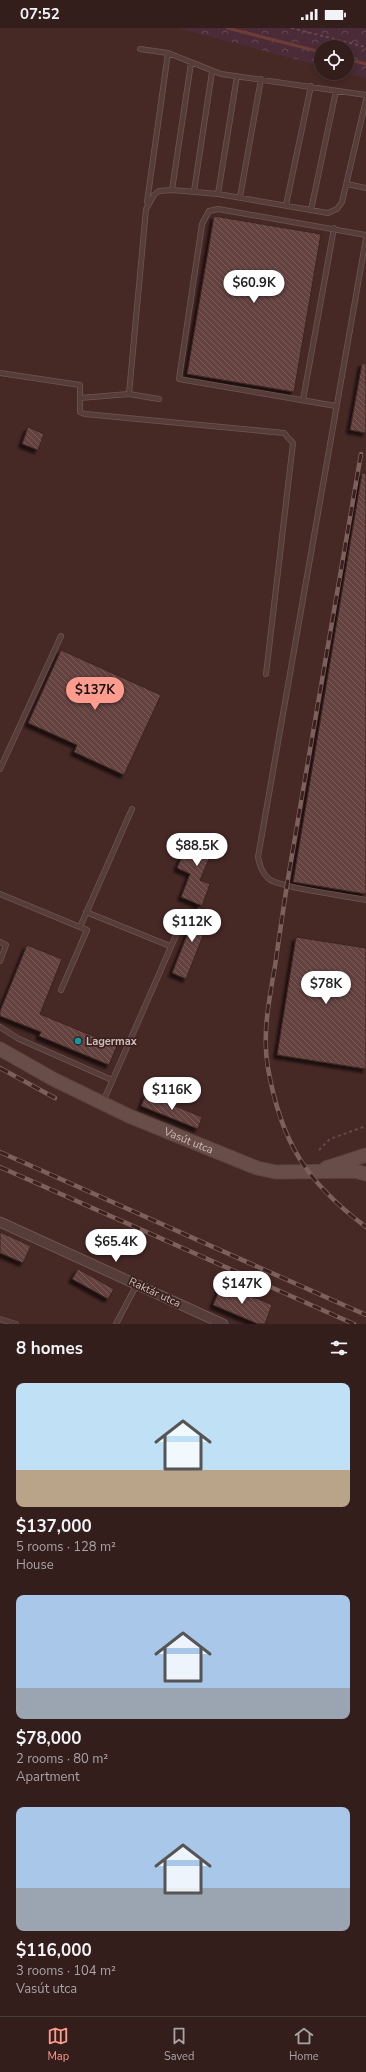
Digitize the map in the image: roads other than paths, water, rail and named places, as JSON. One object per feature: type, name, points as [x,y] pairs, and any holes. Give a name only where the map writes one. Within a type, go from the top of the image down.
[{"type":"street","name":"Vasút utca","points":[[0,1049],[53,1079],[102,1104],[168,1134],[257,1168],[276,1172],[355,1171],[366,1174]]},
{"type":"street","name":"Vasút utca","points":[[321,1171],[366,1155]]},
{"type":"street","name":"Raktár utca","points":[[0,1222],[223,1324]]},
{"type":"lane","points":[[140,49],[168,53],[212,72],[366,95]]},
{"type":"lane","points":[[128,394],[146,209],[168,53]]},
{"type":"lane","points":[[172,190],[191,63]]},
{"type":"lane","points":[[194,191],[212,72]]},
{"type":"lane","points":[[218,194],[237,76]]},
{"type":"lane","points":[[240,197],[261,79]]},
{"type":"lane","points":[[286,205],[311,86]]},
{"type":"lane","points":[[311,210],[336,91]]},
{"type":"lane","points":[[146,209],[148,203],[159,191],[172,190],[194,191],[240,197],[328,213],[337,209],[342,202],[347,184],[366,100]]},
{"type":"lane","points":[[347,184],[366,188]]},
{"type":"lane","points":[[336,406],[179,379],[202,224],[209,212],[218,209],[366,234]]},
{"type":"lane","points":[[303,400],[334,228]]},
{"type":"lane","points":[[366,238],[258,857],[260,867],[264,874],[276,883],[366,900]]},
{"type":"lane","points":[[0,373],[80,385],[80,412],[85,414],[284,433],[293,444],[266,674]]},
{"type":"lane","points":[[80,398],[128,394],[159,399]]},
{"type":"lane","points":[[0,769],[60,636]]},
{"type":"lane","points":[[80,927],[132,809]]},
{"type":"lane","points":[[0,894],[87,930],[61,990]]},
{"type":"lane","points":[[86,912],[170,946]]},
{"type":"lane","points":[[102,1104],[184,917]]},
{"type":"lane","points":[[0,942],[6,945],[0,961]]},
{"type":"lane","points":[[0,1027],[19,1039],[112,1080]]},
{"type":"lane","points":[[116,1324],[137,1284]]},
{"type":"lane","points":[[0,1319],[16,1324]]},
{"type":"waterway","points":[[227,28],[314,50]]},
{"type":"waterway","points":[[354,61],[366,64]]},
{"type":"railway","points":[[361,454],[289,874],[269,1005],[266,1030],[266,1056],[273,1094],[280,1118],[299,1158],[327,1194],[366,1227]]},
{"type":"railway","points":[[0,1068],[55,1098]]},
{"type":"railway","points":[[0,1152],[366,1315]]},
{"type":"railway","points":[[0,1167],[354,1324]]},
{"type":"place","name":"Lagermax","points":[[78,1041]]}]
